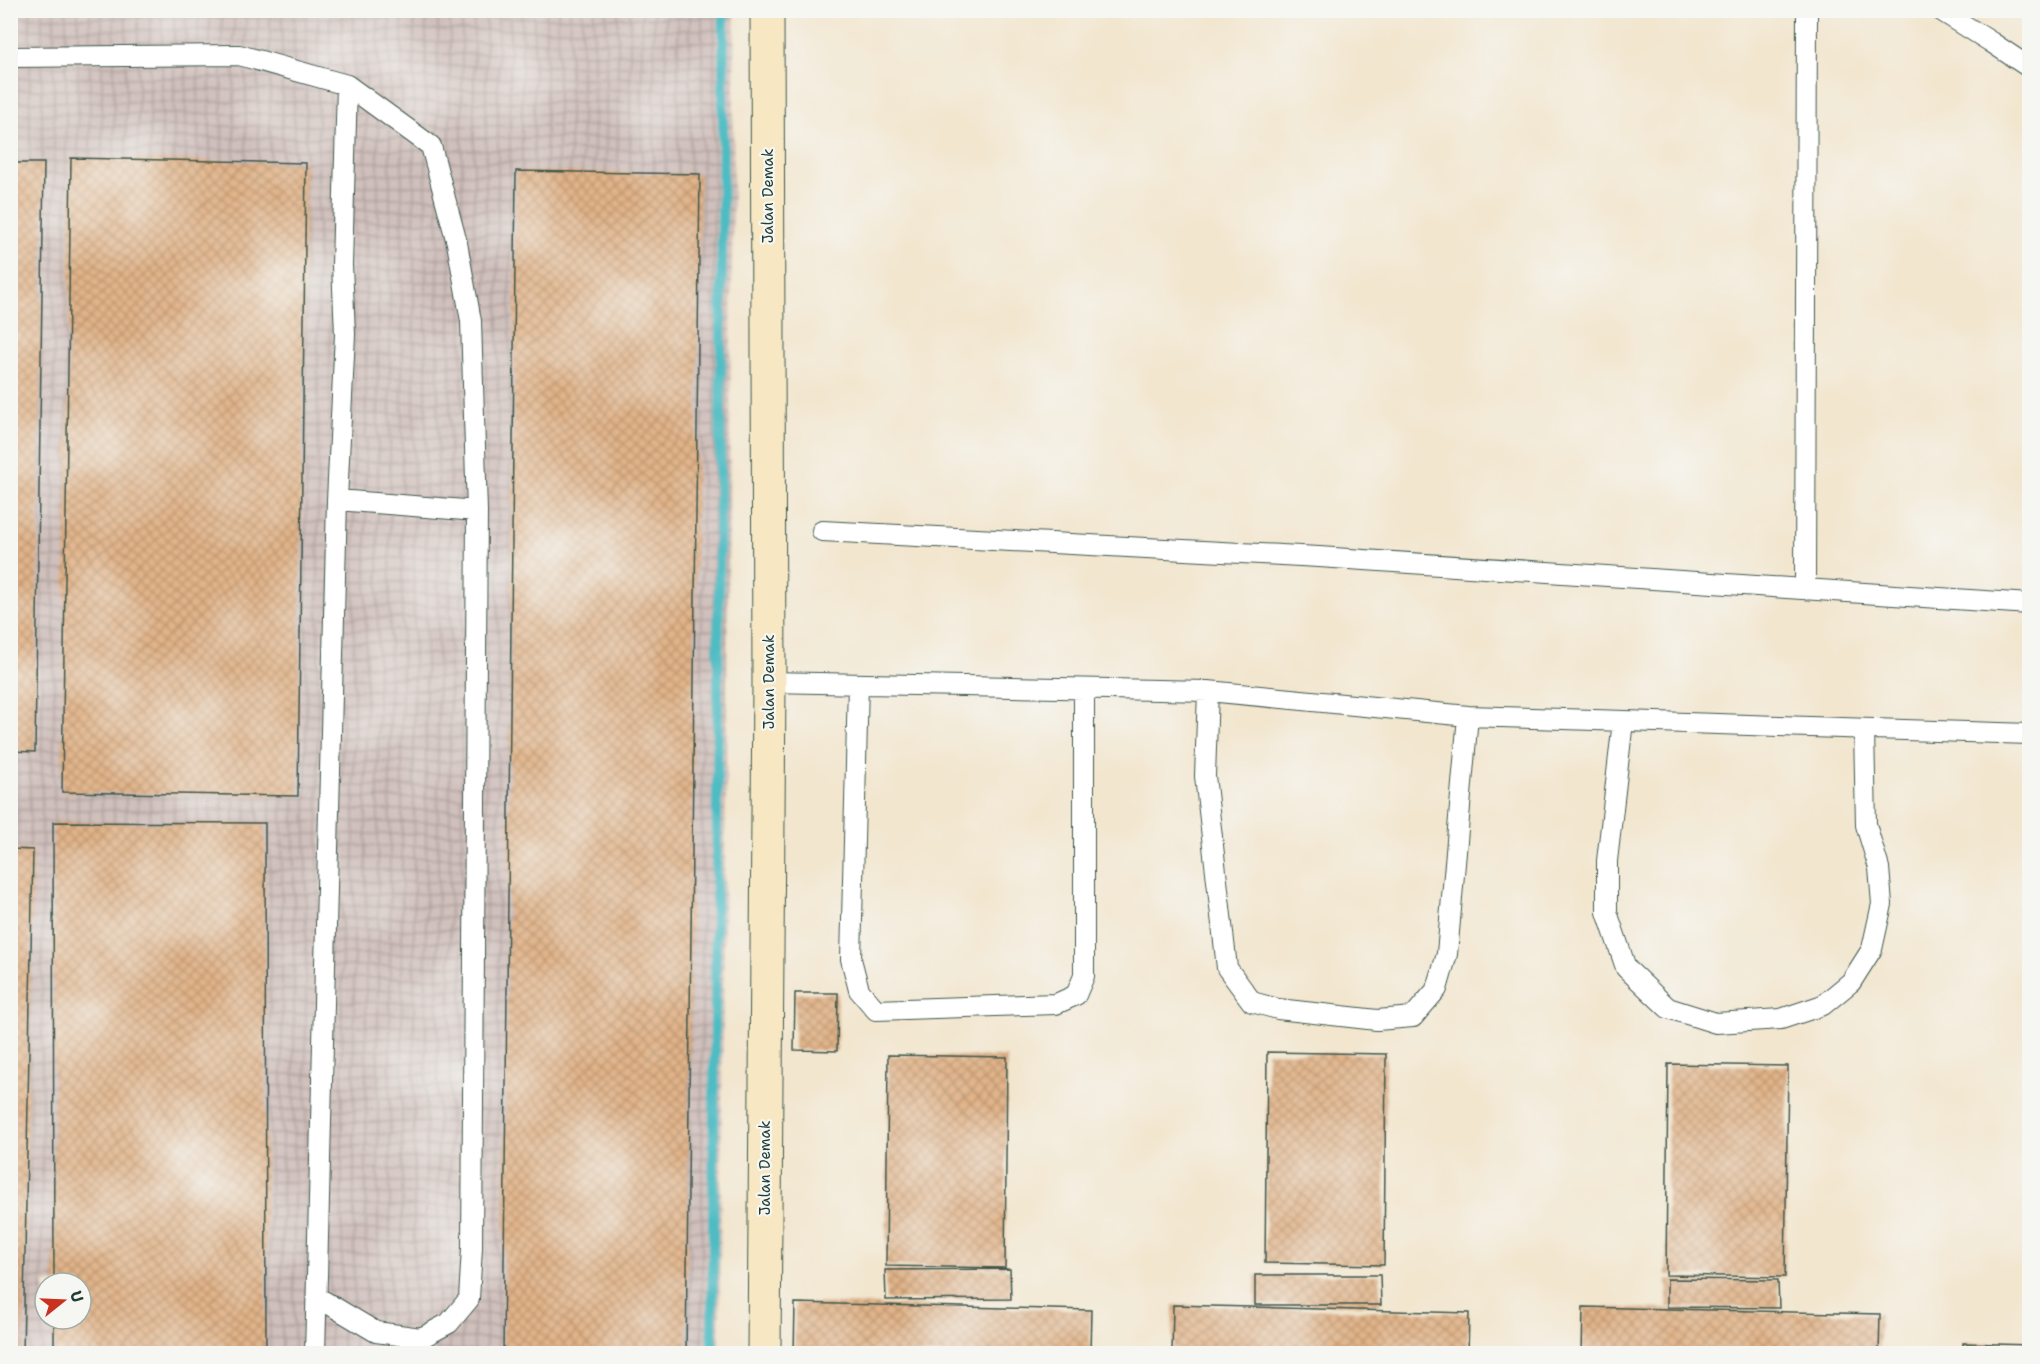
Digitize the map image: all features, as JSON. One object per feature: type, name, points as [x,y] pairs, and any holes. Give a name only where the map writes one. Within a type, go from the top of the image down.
[{"type":"main road","name":"Jalan Demak","points":[[764,1353],[769,682],[767,10]]},
{"type":"lane","points":[[1805,590],[1806,10]]},
{"type":"lane","points":[[1940,10],[2030,68]]},
{"type":"lane","points":[[10,57],[239,55],[347,85],[431,146],[457,243],[471,321],[477,511],[472,1248],[469,1299],[449,1323],[421,1338],[376,1332],[317,1297]]},
{"type":"lane","points":[[315,1353],[337,500],[345,334],[342,265],[347,85]]},
{"type":"lane","points":[[337,500],[477,511]]},
{"type":"lane","points":[[822,531],[1318,557],[2030,604]]},
{"type":"lane","points":[[769,682],[1208,691],[1468,716],[2030,734]]},
{"type":"lane","points":[[858,684],[851,959],[859,990],[876,1010],[1056,1004],[1076,995],[1084,976],[1084,689]]},
{"type":"lane","points":[[1208,691],[1205,776],[1227,968],[1252,1002],[1278,1009],[1377,1020],[1413,1017],[1437,989],[1447,954],[1468,716]]},
{"type":"lane","points":[[1623,721],[1607,861],[1607,912],[1626,968],[1668,1008],[1716,1023],[1782,1019],[1823,1005],[1851,982],[1872,949],[1882,904],[1879,868],[1866,825],[1864,729]]},
{"type":"shaded area","points":[[10,11],[735,11],[719,1353],[11,1353]]},
{"type":"building","points":[[71,158],[306,163],[298,796],[62,792]]},
{"type":"building","points":[[10,163],[44,163],[35,752],[10,751]]},
{"type":"building","points":[[516,171],[700,174],[686,1354],[503,1354]]},
{"type":"building","points":[[53,822],[265,823],[266,1354],[54,1354],[54,1331],[93,1331],[93,1271],[54,1271]]},
{"type":"building","points":[[10,849],[33,850],[23,1354],[10,1354]]},
{"type":"building","points":[[795,993],[838,993],[837,1051],[794,1050]]},
{"type":"building","points":[[1267,1052],[1386,1054],[1384,1265],[1265,1263]]},
{"type":"building","points":[[888,1055],[1007,1057],[1005,1268],[886,1266]]},
{"type":"building","points":[[1668,1064],[1788,1066],[1785,1277],[1666,1275]]},
{"type":"building","points":[[1010,1269],[1011,1299],[886,1300],[885,1270]]},
{"type":"building","points":[[1255,1275],[1380,1275],[1381,1305],[1255,1305]]},
{"type":"building","points":[[1667,1279],[1778,1280],[1779,1308],[1667,1307]]},
{"type":"building","points":[[795,1303],[1091,1310],[1090,1354],[794,1354]]},
{"type":"building","points":[[1173,1305],[1469,1313],[1468,1354],[1172,1354]]},
{"type":"building","points":[[1583,1307],[1880,1314],[1879,1354],[1582,1354]]},
{"type":"building","points":[[1963,1343],[2030,1345],[2030,1354],[1963,1354]]},
{"type":"waterway","points":[[712,1354],[724,10]]}]
